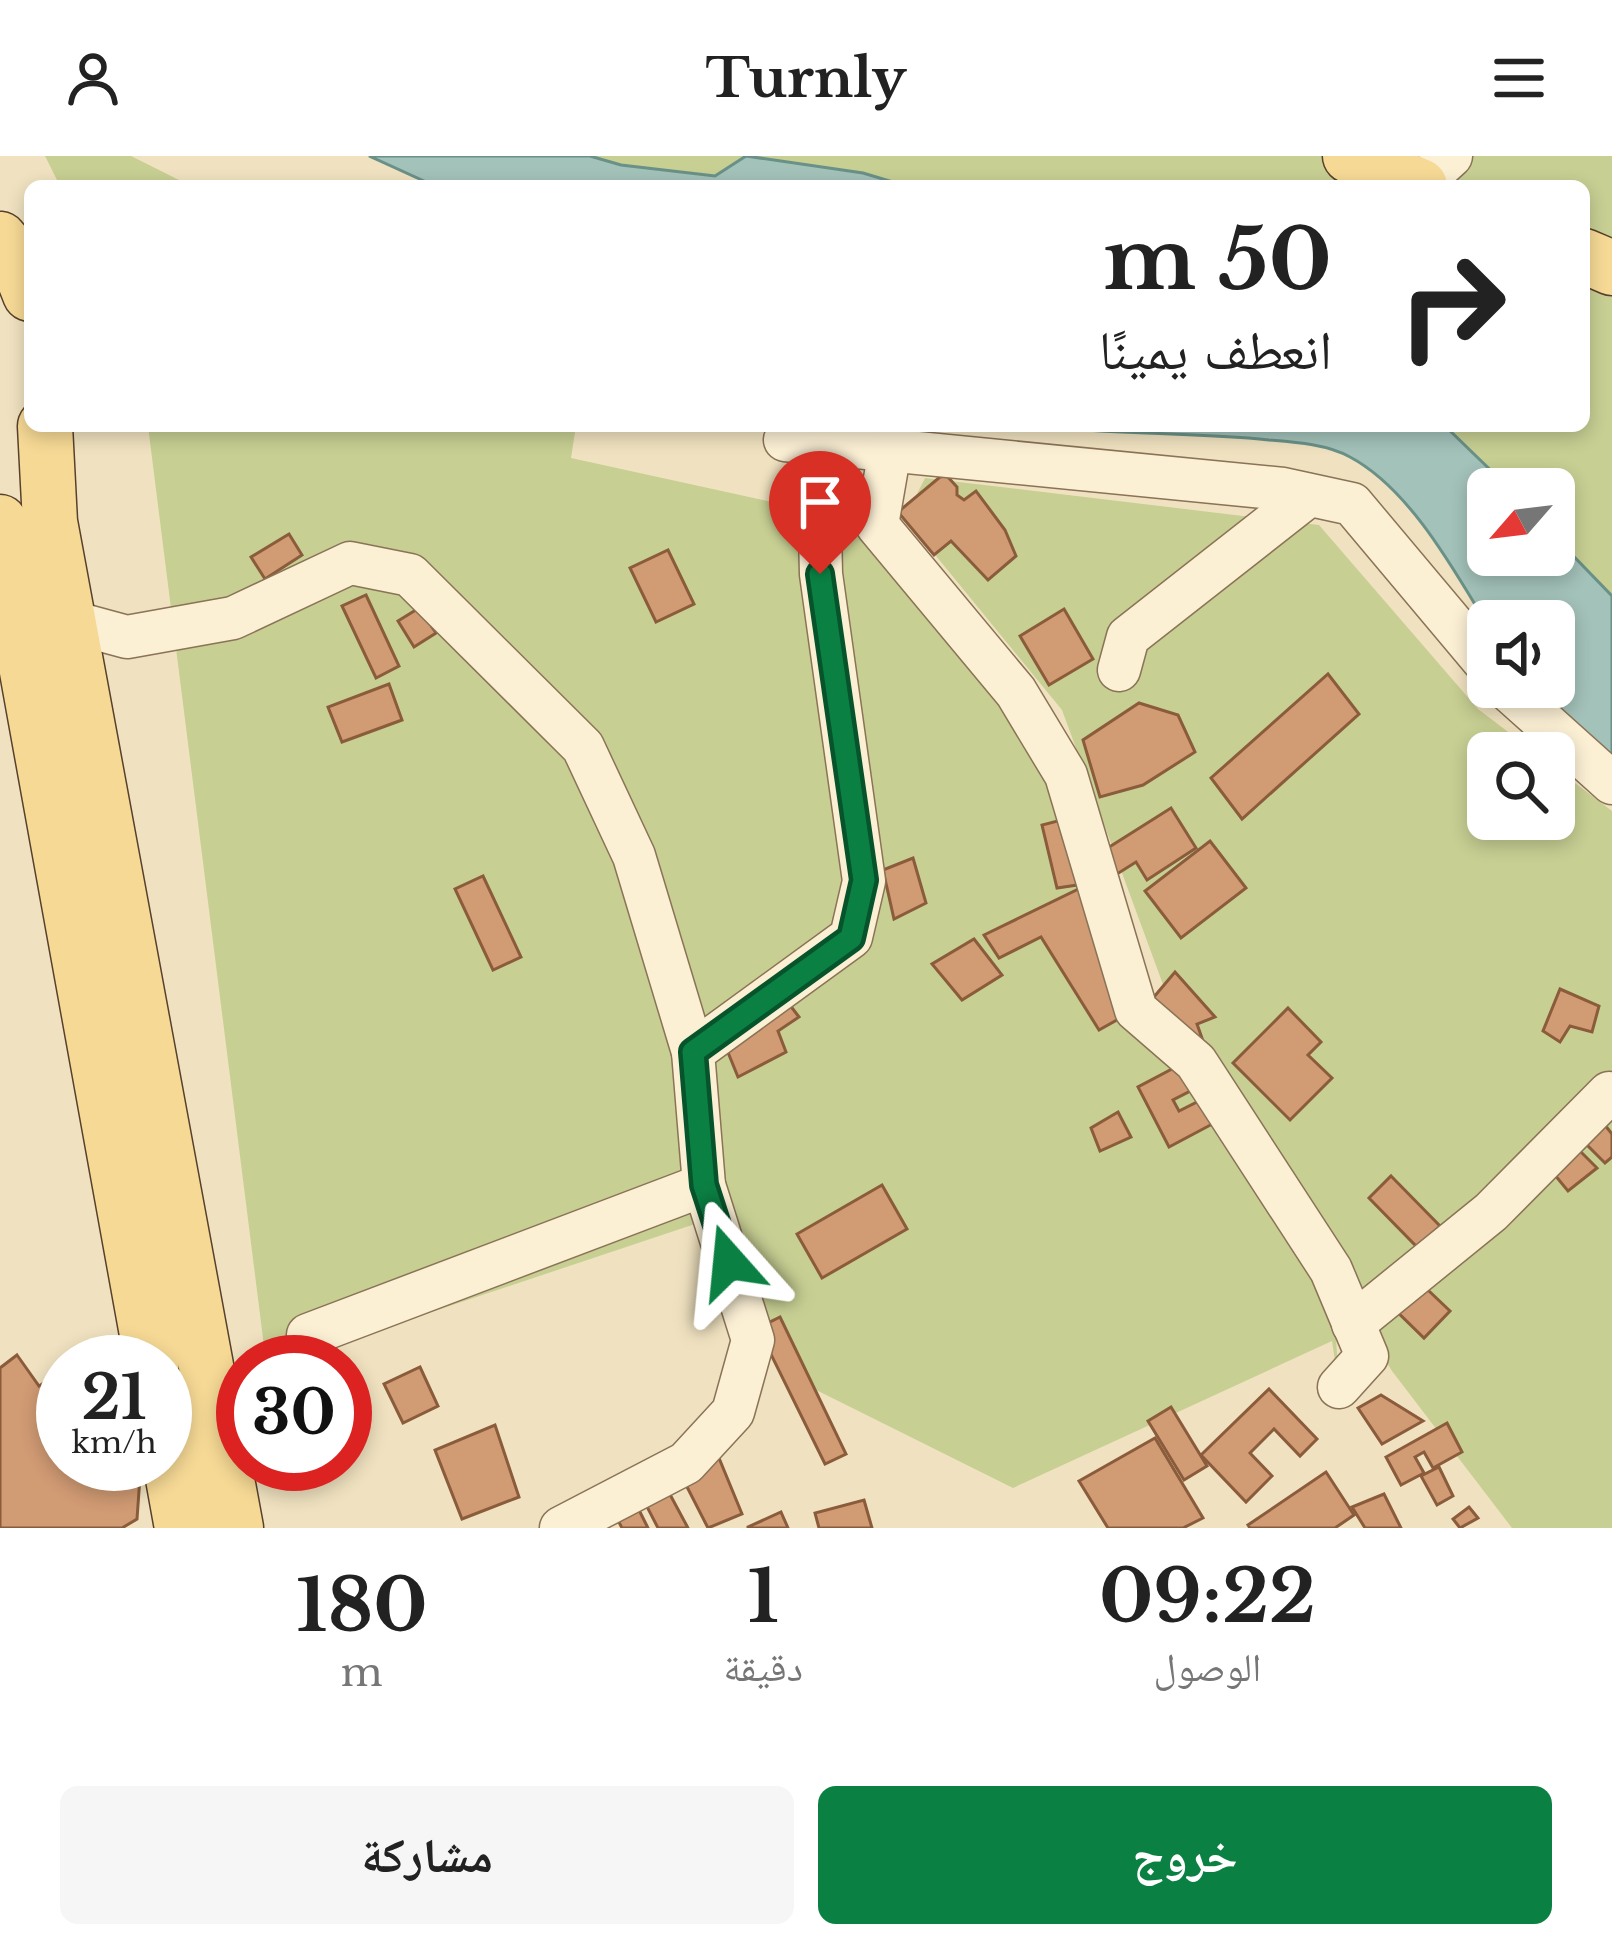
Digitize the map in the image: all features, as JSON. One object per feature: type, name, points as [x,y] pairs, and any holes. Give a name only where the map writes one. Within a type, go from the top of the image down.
[{"type":"main road","points":[[1350,156],[1405,180]]},
{"type":"main road","points":[[0,239],[15,257],[24,279]]},
{"type":"main road","points":[[45,432],[50,521],[236,1528]]},
{"type":"main road","points":[[0,523],[147,1335]]},
{"type":"main road","points":[[175,1491],[182,1528]]},
{"type":"street","points":[[1425,180],[1451,156]]},
{"type":"street","points":[[693,1052],[851,938],[864,880],[802,441],[1309,494],[1352,504],[1467,641]]},
{"type":"street","points":[[890,450],[877,525],[1016,692],[1066,775],[1136,1010],[1196,1063],[1331,1270],[1367,1356],[1340,1387]]},
{"type":"street","points":[[1119,670],[1128,637],[1309,494]]},
{"type":"street","points":[[68,621],[127,637],[233,618],[350,563],[410,575],[583,747],[634,856],[693,1052],[704,1185],[753,1340],[733,1412],[686,1463],[560,1528]]},
{"type":"street","points":[[1528,708],[1612,783]]},
{"type":"street","points":[[1353,1324],[1491,1212],[1609,1093]]},
{"type":"street","points":[[308,1335],[704,1185]]},
{"type":"green space","points":[[45,156],[131,156],[179,180],[57,180]]},
{"type":"green space","points":[[590,156],[747,156],[715,176],[621,165]]},
{"type":"green space","points":[[747,156],[1612,156],[1612,596],[1575,558],[1575,468],[1488,468],[1451,432],[1590,432],[1590,180],[886,180]]},
{"type":"green space","points":[[149,432],[575,432],[571,458],[877,525],[1066,775],[1136,1010],[1168,998],[1062,710],[905,518],[925,478],[1319,525],[1467,696],[1467,708],[1477,708],[1508,732],[1467,732],[1467,840],[1575,840],[1575,783],[1612,811],[1612,1528],[1512,1528],[1392,1371],[1332,1273],[1339,1387],[1332,1341],[1013,1488],[778,1371],[704,1221],[363,1335],[263,1335]]},
{"type":"water","points":[[369,156],[590,156],[621,165],[715,176],[746,156],[886,180],[422,180]]},
{"type":"water","points":[[1120,432],[1451,432],[1488,468],[1467,468],[1467,576],[1575,576],[1575,558],[1612,596],[1612,760],[1557,708],[1575,708],[1575,600],[1472,600],[1411,510],[1372,471],[1321,446]]},
{"type":"building","points":[[947,476],[964,500],[976,491],[1005,530],[1016,556],[988,580],[951,541],[934,555],[898,512]]},
{"type":"building","points":[[289,534],[302,555],[265,579],[251,557]]},
{"type":"building","points":[[668,550],[694,604],[656,622],[630,568]]},
{"type":"building","points":[[366,595],[399,666],[376,678],[342,606]]},
{"type":"building","points":[[419,608],[436,633],[414,647],[398,621]]},
{"type":"building","points":[[1064,609],[1093,659],[1049,685],[1020,636]]},
{"type":"building","points":[[1328,674],[1359,714],[1242,819],[1211,778]]},
{"type":"building","points":[[389,684],[402,720],[342,742],[328,707]]},
{"type":"building","points":[[1139,703],[1178,715],[1195,752],[1143,785],[1100,797],[1083,740]]},
{"type":"building","points":[[1171,808],[1196,848],[1147,880],[1136,862],[1117,874],[1103,851]]},
{"type":"building","points":[[1073,817],[1091,883],[1057,888],[1042,825]]},
{"type":"building","points":[[1210,841],[1246,888],[1181,938],[1145,891]]},
{"type":"building","points":[[913,858],[926,903],[894,919],[883,870]]},
{"type":"building","points":[[483,876],[521,957],[493,970],[455,889]]},
{"type":"building","points":[[1091,883],[1124,1016],[1099,1030],[1041,937],[999,958],[984,935]]},
{"type":"building","points":[[974,939],[1002,975],[962,1000],[932,964]]},
{"type":"building","points":[[1175,972],[1215,1017],[1197,1024],[1203,1041],[1148,1004]]},
{"type":"building","points":[[1560,989],[1599,1006],[1592,1032],[1570,1026],[1560,1042],[1543,1031]]},
{"type":"building","points":[[786,1000],[799,1017],[778,1031],[786,1052],[738,1077],[723,1040]]},
{"type":"building","points":[[1288,1008],[1321,1042],[1308,1055],[1332,1078],[1290,1120],[1233,1063]]},
{"type":"building","points":[[1189,1060],[1202,1085],[1173,1100],[1179,1111],[1205,1098],[1218,1121],[1169,1147],[1138,1087]]},
{"type":"building","points":[[1118,1112],[1131,1137],[1100,1151],[1091,1128]]},
{"type":"building","points":[[1596,1114],[1612,1134],[1612,1157],[1605,1163],[1576,1134]]},
{"type":"building","points":[[1569,1140],[1597,1168],[1568,1191],[1545,1163]]},
{"type":"building","points":[[1391,1176],[1440,1226],[1418,1248],[1369,1198]]},
{"type":"building","points":[[882,1185],[907,1229],[822,1278],[797,1234]]},
{"type":"building","points":[[1409,1272],[1450,1311],[1424,1338],[1383,1298]]},
{"type":"building","points":[[780,1317],[846,1454],[825,1464],[758,1328]]},
{"type":"building","points":[[17,1355],[36,1382],[36,1491],[139,1491],[137,1519],[122,1528],[0,1528],[0,1368]]},
{"type":"building","points":[[420,1367],[438,1406],[403,1423],[384,1384]]},
{"type":"building","points":[[1269,1389],[1317,1439],[1300,1456],[1274,1429],[1250,1453],[1272,1476],[1246,1502],[1201,1455]]},
{"type":"building","points":[[1381,1395],[1423,1421],[1382,1444],[1358,1408]]},
{"type":"building","points":[[1171,1407],[1207,1466],[1184,1480],[1148,1421]]},
{"type":"building","points":[[1447,1423],[1462,1452],[1433,1468],[1424,1452],[1415,1457],[1424,1473],[1401,1485],[1386,1457]]},
{"type":"building","points":[[495,1425],[519,1497],[462,1519],[435,1450]]},
{"type":"building","points":[[1155,1438],[1203,1518],[1183,1528],[1108,1528],[1079,1481]]},
{"type":"building","points":[[719,1458],[742,1514],[708,1528],[683,1479]]},
{"type":"building","points":[[1439,1467],[1453,1496],[1437,1505],[1421,1476]]},
{"type":"building","points":[[1326,1472],[1354,1515],[1335,1528],[1250,1528],[1248,1525]]},
{"type":"building","points":[[666,1487],[688,1528],[658,1528],[643,1499]]},
{"type":"building","points":[[1384,1494],[1401,1528],[1365,1528],[1352,1507]]},
{"type":"building","points":[[633,1498],[648,1528],[622,1528],[612,1509]]},
{"type":"building","points":[[864,1500],[872,1528],[819,1528],[815,1513]]},
{"type":"building","points":[[1469,1507],[1478,1518],[1460,1528],[1453,1519]]},
{"type":"building","points":[[781,1512],[788,1528],[748,1528],[748,1527]]},
{"type":"route","points":[[729,1262],[704,1185],[693,1052],[851,938],[864,880],[820,574]]}]
